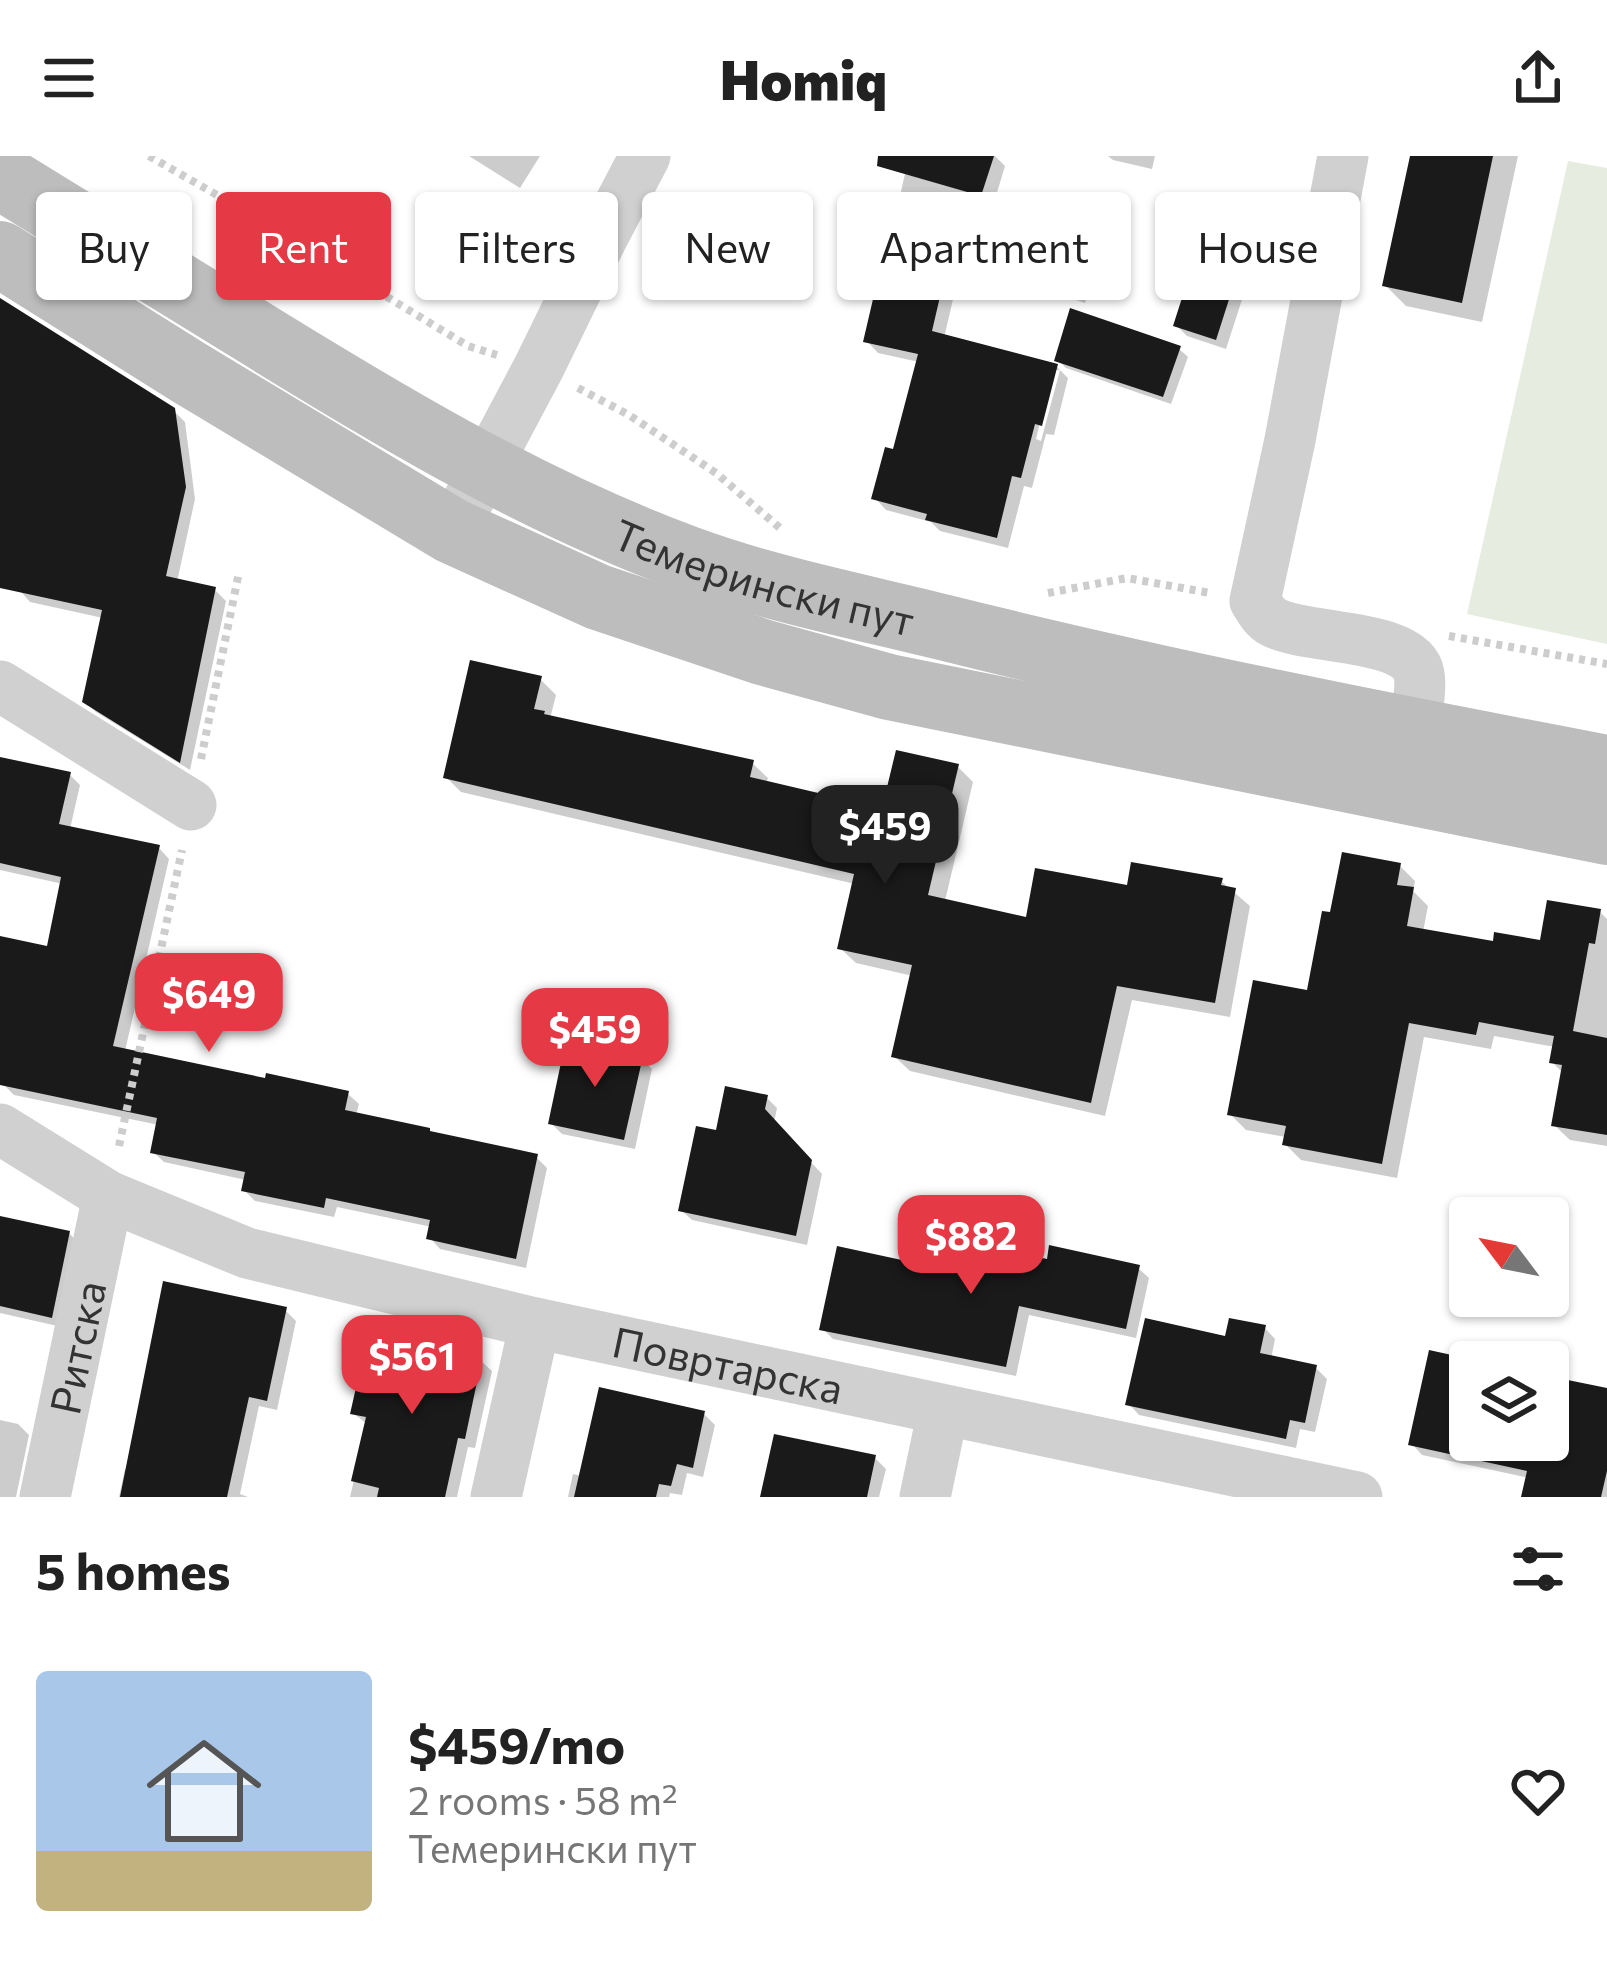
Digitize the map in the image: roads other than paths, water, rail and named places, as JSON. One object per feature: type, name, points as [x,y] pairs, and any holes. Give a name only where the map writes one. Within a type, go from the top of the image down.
[{"type":"main road","name":"Темерински пут","points":[[0,176],[484,469],[688,559],[750,580],[1039,652],[1607,768]]},
{"type":"main road","name":"Темерински пут","points":[[0,254],[452,531],[598,597],[762,652],[889,686],[1607,832]]},
{"type":"street","points":[[452,531],[645,156]]},
{"type":"street","points":[[1343,156],[1255,601],[1267,619],[1285,627],[1389,646],[1409,656],[1420,673],[1414,731]]},
{"type":"street","points":[[0,686],[191,806]]},
{"type":"street","name":"Повртарска","points":[[0,1129],[108,1196],[247,1253],[535,1323],[1358,1497]]},
{"type":"street","name":"Ритска","points":[[45,1497],[108,1196]]},
{"type":"street","points":[[496,1497],[535,1323]]},
{"type":"street","points":[[925,1497],[943,1411]]}]
